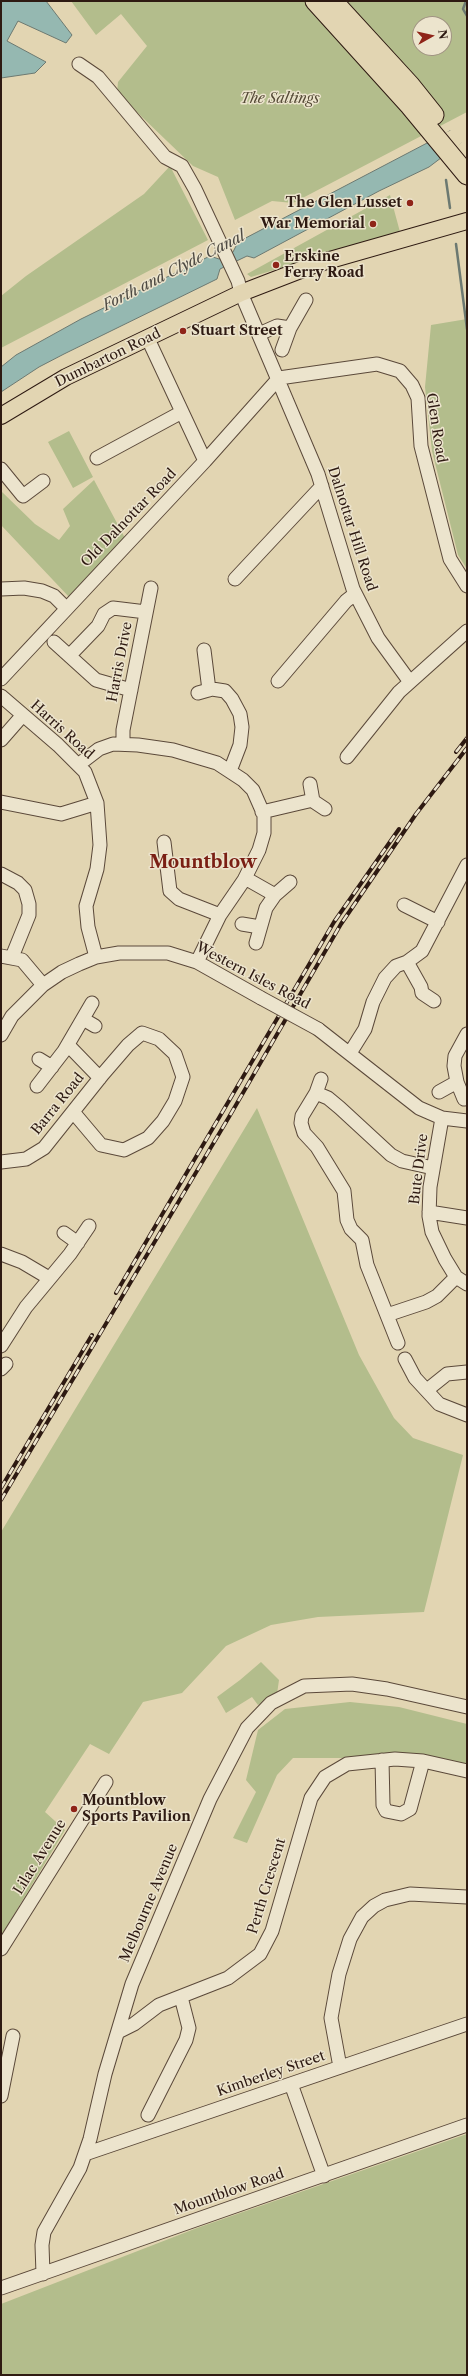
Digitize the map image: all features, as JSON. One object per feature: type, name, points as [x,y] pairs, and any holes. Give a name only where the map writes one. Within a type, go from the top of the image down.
[{"type":"highway","points":[[315,1],[410,106],[467,175]]},
{"type":"highway","points":[[333,1],[410,85],[467,156]]},
{"type":"main road","name":"Dumbarton Road","points":[[1,416],[66,377],[148,339],[239,286],[467,220]]},
{"type":"street","points":[[79,64],[98,77],[166,157],[182,166],[195,189],[224,250],[239,286]]},
{"type":"street","name":"Dalnottar Hill Road","points":[[239,286],[279,378],[322,486],[355,594],[378,638],[410,682]]},
{"type":"street","points":[[282,350],[290,328],[306,300]]},
{"type":"street","points":[[259,334],[277,326],[290,328]]},
{"type":"street","points":[[148,339],[206,461]]},
{"type":"street","name":"Glen Road","points":[[279,378],[377,364],[400,372],[412,385],[418,398],[421,446],[450,559],[467,586]]},
{"type":"street","name":"Old Dalnottar Road","points":[[1,679],[66,608],[206,461],[279,378]]},
{"type":"street","points":[[97,458],[182,412]]},
{"type":"street","points":[[1,469],[23,496],[43,481]]},
{"type":"street","points":[[235,579],[322,486]]},
{"type":"street","points":[[1,589],[24,588],[42,591],[54,596],[66,608]]},
{"type":"street","name":"Harris Drive","points":[[123,743],[123,730],[152,588]]},
{"type":"street","points":[[278,681],[346,601],[355,594]]},
{"type":"street","points":[[70,655],[98,626],[104,614],[113,608],[146,612]]},
{"type":"street","points":[[347,757],[399,692],[467,631]]},
{"type":"street","points":[[54,642],[96,680],[131,690]]},
{"type":"street","points":[[204,650],[204,691],[225,691],[232,699],[240,714],[242,727],[240,745],[230,771]]},
{"type":"street","name":"Harris Road","points":[[1,696],[22,716],[58,745],[85,772],[97,803],[100,845],[97,869],[86,906],[88,927],[96,957]]},
{"type":"street","points":[[1,740],[22,716]]},
{"type":"street","points":[[78,766],[99,749],[113,744],[123,743],[192,755],[216,763],[230,771],[253,790],[262,812],[264,832],[261,844],[245,878],[220,915],[197,962]]},
{"type":"street","points":[[310,784],[312,800],[325,809]]},
{"type":"street","points":[[262,812],[312,800]]},
{"type":"street","points":[[1,802],[61,814],[97,803]]},
{"type":"street","points":[[164,842],[170,891],[179,899],[220,915]]},
{"type":"street","points":[[350,1053],[365,1029],[373,1002],[385,978],[396,966],[408,962],[422,951],[467,865]]},
{"type":"street","points":[[1,874],[18,883],[25,890],[29,904],[29,914],[6,956],[22,960],[44,985]]},
{"type":"street","points":[[245,878],[275,896]]},
{"type":"street","points":[[256,942],[266,908],[275,896],[290,882]]},
{"type":"street","points":[[404,905],[438,922]]},
{"type":"street","points":[[242,924],[260,927]]},
{"type":"street","name":"Western Isles Road","points":[[1,1035],[12,1016],[44,985],[62,972],[96,957],[119,953],[168,953],[197,962],[318,1029],[350,1053],[392,1089],[419,1108],[442,1118],[467,1121]]},
{"type":"street","points":[[408,962],[421,987],[422,993],[434,1002]]},
{"type":"street","points":[[37,1086],[68,1045],[92,1003]]},
{"type":"street","points":[[83,1018],[95,1026]]},
{"type":"street","name":"Barra Road","points":[[1,1162],[26,1159],[37,1154],[74,1113],[100,1078],[128,1045],[142,1033],[159,1038],[175,1054],[183,1077],[175,1101],[163,1120],[148,1138],[124,1150],[101,1145],[74,1113]]},
{"type":"street","points":[[464,1099],[457,1082],[455,1056],[467,1034]]},
{"type":"street","points":[[68,1045],[100,1078]]},
{"type":"street","points":[[39,1059],[52,1067]]},
{"type":"street","points":[[321,1080],[316,1093],[302,1116],[301,1123],[304,1133],[317,1147],[344,1191],[347,1220],[352,1229],[362,1240],[363,1254],[398,1343]]},
{"type":"street","points":[[439,1092],[457,1082]]},
{"type":"street","points":[[316,1093],[328,1098],[340,1108],[391,1156],[402,1161],[433,1168]]},
{"type":"street","name":"Bute Drive","points":[[442,1118],[433,1168],[429,1212],[432,1232],[461,1280]]},
{"type":"street","points":[[429,1212],[467,1218]]},
{"type":"street","points":[[1,1346],[26,1307],[78,1243],[89,1226]]},
{"type":"street","points":[[64,1234],[78,1243]]},
{"type":"street","points":[[1,1254],[22,1262],[49,1278]]},
{"type":"street","points":[[387,1315],[426,1302],[461,1280]]},
{"type":"street","points":[[405,1359],[415,1378],[443,1407],[467,1415]]},
{"type":"street","points":[[426,1390],[447,1374],[467,1372]]},
{"type":"street","name":"Melbourne Avenue","points":[[44,2274],[42,2245],[44,2232],[80,2168],[85,2154],[132,1984],[210,1799],[247,1728],[271,1703],[304,1686],[352,1684],[387,1689],[467,1707]]},
{"type":"street","points":[[382,1760],[383,1805],[386,1811],[401,1814],[410,1809],[423,1761]]},
{"type":"street","name":"Perth Crescent","points":[[118,2032],[134,2024],[159,2005],[228,1978],[260,1954],[272,1931],[298,1837],[316,1788],[325,1777],[347,1764],[382,1760],[423,1761],[467,1772]]},
{"type":"street","name":"Lilac Avenue","points":[[1,1949],[106,1782]]},
{"type":"street","points":[[340,2067],[331,2018],[339,1974],[350,1939],[362,1917],[374,1906],[385,1900],[410,1894],[467,1897]]},
{"type":"street","points":[[148,2115],[186,2040],[189,2028],[181,1997]]},
{"type":"street","name":"Kimberley Street","points":[[85,2154],[467,2024]]},
{"type":"street","points":[[1,2096],[13,2036]]},
{"type":"street","points":[[291,2084],[324,2176]]},
{"type":"street","name":"Mountblow Road","points":[[1,2288],[467,2125]]},
{"type":"green space","name":"The Saltings","points":[[71,1],[467,1],[467,112],[293,203],[272,201],[235,220],[218,177],[193,166],[117,93],[118,82],[147,46],[121,14],[96,35]]},
{"type":"green space","points":[[170,166],[208,240],[1,348],[1,296],[26,276],[144,194]]},
{"type":"green space","points":[[390,195],[400,232],[251,277],[247,274]]},
{"type":"green space","points":[[467,319],[467,569],[458,555],[432,451],[425,387],[431,325]]},
{"type":"green space","points":[[69,431],[93,477],[73,488],[48,442]]},
{"type":"green space","points":[[94,480],[125,538],[70,598],[1,525],[1,491],[35,524],[59,540],[70,526],[63,509]]},
{"type":"green space","points":[[257,1108],[359,1355],[394,1418],[413,1438],[463,1455],[424,1612],[318,1617],[271,1625],[226,1646],[182,1693],[143,1702],[109,1754],[90,1744],[45,1812],[65,1830],[1,1936],[1,1532]]},
{"type":"green space","points":[[261,1662],[279,1680],[277,1694],[258,1705],[252,1697],[226,1713],[217,1697]]},
{"type":"green space","points":[[350,1702],[399,1707],[467,1724],[467,1767],[447,1759],[398,1753],[342,1758],[293,1758],[277,1775],[247,1843],[233,1838],[256,1792],[246,1780],[258,1730],[285,1709]]},
{"type":"green space","points":[[467,2134],[467,2375],[1,2375],[1,2304],[197,2228]]},
{"type":"water","points":[[1,1],[46,1],[72,35],[66,43],[18,21],[7,41],[46,62],[35,73],[1,78]]},
{"type":"water","points":[[450,131],[462,142],[429,167],[379,191],[254,258],[247,256],[220,269],[217,279],[39,367],[1,392],[1,367],[16,355],[81,319],[210,256],[219,259],[233,252],[238,242]]},
{"type":"pier","points":[[467,124],[467,138],[446,157],[432,138]]},
{"type":"waterway","points":[[466,1],[463,9],[467,16]]},
{"type":"waterway","points":[[446,180],[450,208]]},
{"type":"waterway","points":[[456,244],[467,329]]},
{"type":"railway","points":[[456,752],[467,738]]},
{"type":"railway","points":[[1,1500],[229,1117],[341,924],[416,814],[467,748]]},
{"type":"railway","points":[[116,1293],[334,922],[399,829]]},
{"type":"railway","points":[[1,1488],[92,1335]]},
{"type":"place","name":"The Glen Lusset","points":[[410,203]]},
{"type":"place","name":"War Memorial","points":[[373,224]]},
{"type":"place","name":"Erskine Ferry Road","points":[[276,265]]},
{"type":"place","name":"Stuart Street","points":[[183,331]]},
{"type":"place","name":"Mountblow Sports Pavilion","points":[[74,1809]]},
{"type":"district","name":"Mountblow","points":[[203,863]]},
{"type":"water label","name":"Forth and Clyde Canal","points":[[174,271]]}]
